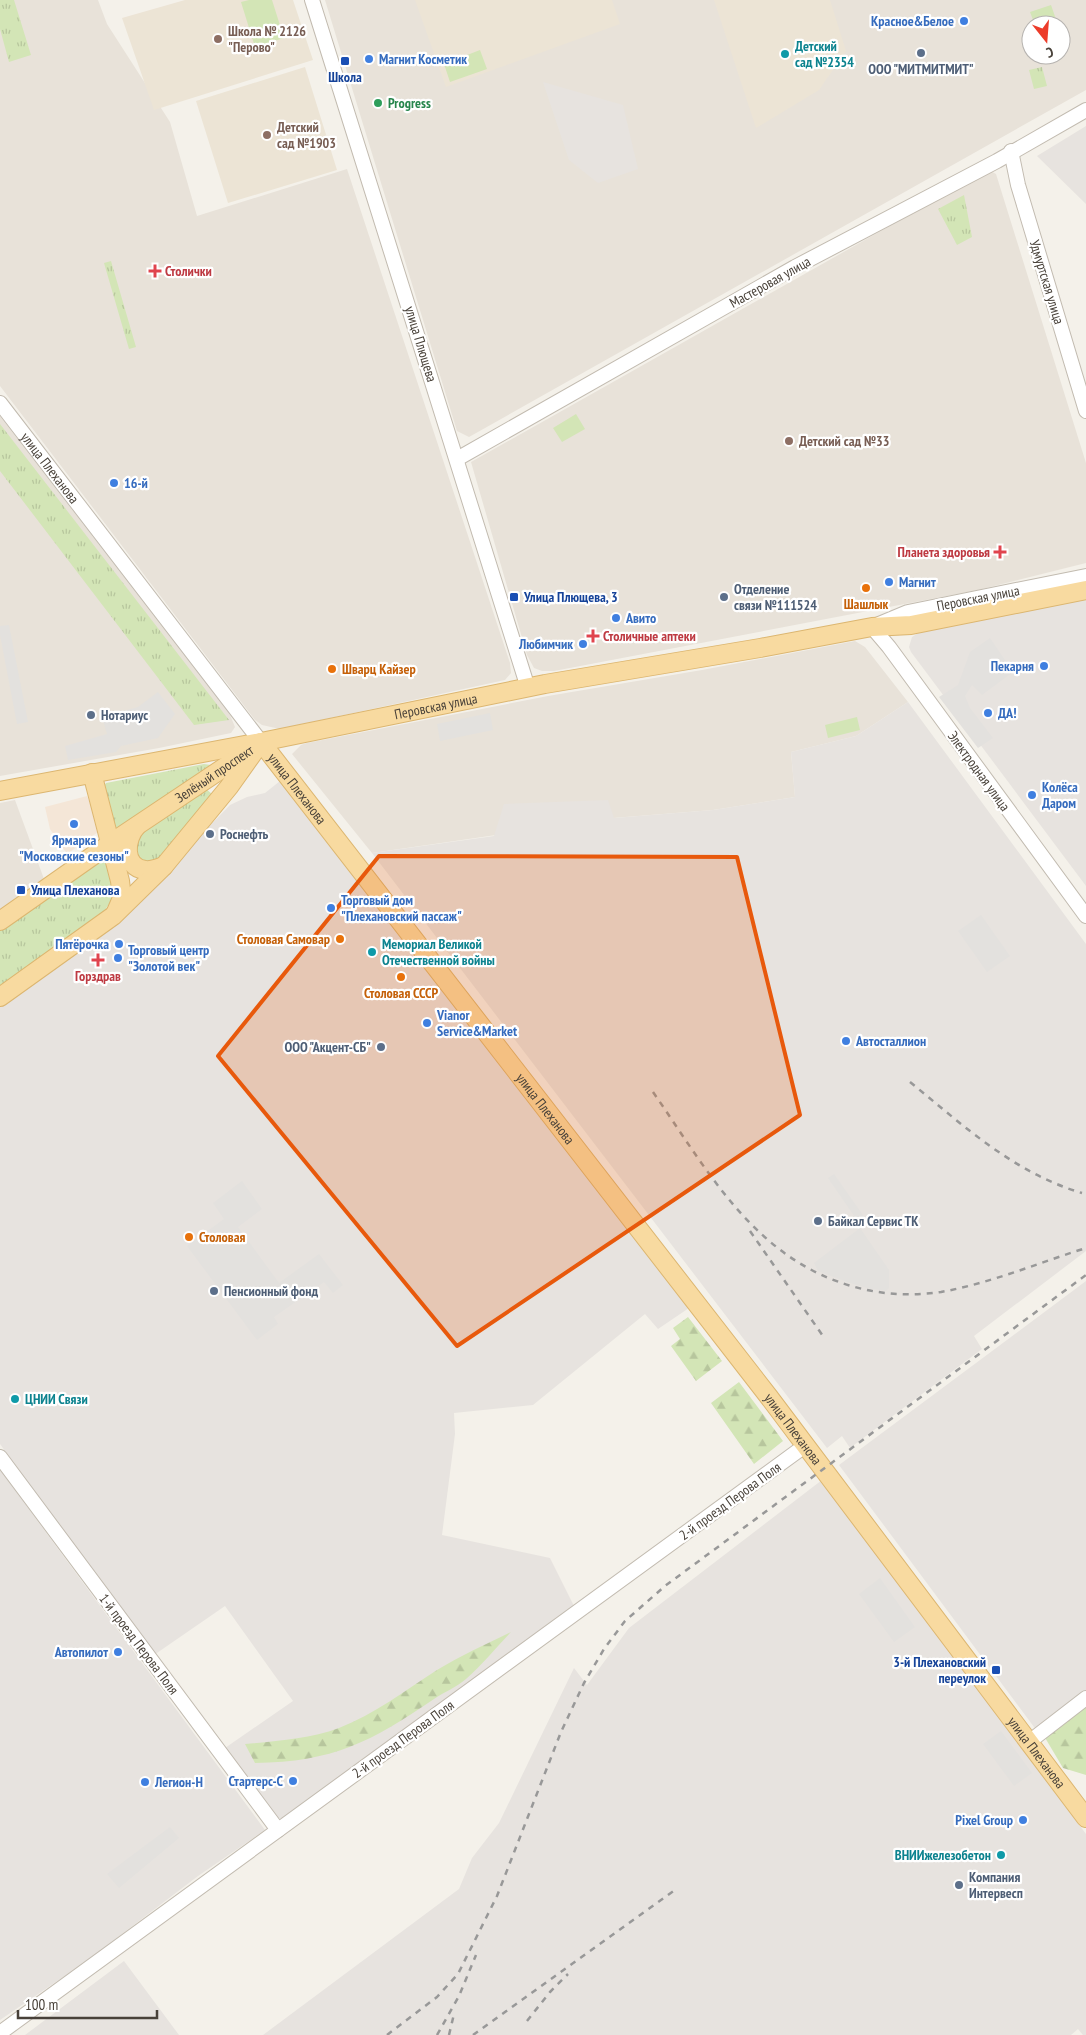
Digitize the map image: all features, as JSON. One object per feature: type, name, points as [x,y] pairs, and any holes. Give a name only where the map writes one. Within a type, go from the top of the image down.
[{"type":"main road","name":"Перовская улица","points":[[0,790],[262,742],[528,688],[872,627],[911,625],[1086,590]]},
{"type":"main road","name":"Зелёный проспект","points":[[0,921],[137,825],[262,742]]},
{"type":"main road","name":"Зелёный проспект","points":[[0,997],[113,916],[164,866],[229,787],[262,742]]},
{"type":"main road","name":"улица Плеханова","points":[[262,742],[806,1445],[1086,1818]]},
{"type":"main road","points":[[92,774],[120,881],[121,904],[113,916]]},
{"type":"main road","points":[[137,825],[128,840],[130,860],[134,866],[147,870],[164,866]]},
{"type":"street","name":"улица Плющева","points":[[312,0],[528,688]]},
{"type":"street","name":"Мастеровая улица","points":[[457,459],[795,268],[1012,152],[1086,110]]},
{"type":"street","name":"Удмуртская улица","points":[[1012,152],[1018,185],[1086,411]]},
{"type":"street","name":"улица Плеханова","points":[[0,403],[262,742]]},
{"type":"street","name":"Перовская улица","points":[[872,627],[908,612],[1086,576]]},
{"type":"street","name":"Электродная улица","points":[[872,627],[889,647],[1086,916]]},
{"type":"street","name":"2-й проезд Перова Поля","points":[[0,2033],[806,1445]]},
{"type":"street","name":"1-й проезд Перова Поля","points":[[0,1457],[278,1830]]},
{"type":"street","points":[[1029,1742],[1086,1698]]},
{"type":"highlighted area","points":[[379,856],[737,857],[800,1115],[457,1346],[218,1056]]},
{"type":"shaded area","points":[[0,0],[98,0],[107,24],[170,122],[197,216],[347,169],[510,663],[511,673],[505,680],[280,729],[262,725],[255,720],[0,386]]},
{"type":"shaded area","name":"Школа № 2126 \"Перово\"","points":[[185,0],[293,0],[313,60],[154,110],[122,18]]},
{"type":"shaded area","points":[[325,0],[1086,0],[1086,90],[469,437],[457,431]]},
{"type":"shaded area","points":[[415,0],[612,0],[620,24],[446,87]]},
{"type":"shaded area","points":[[714,0],[830,0],[846,51],[819,90],[756,128]]},
{"type":"shaded area","name":"Детский сад №1903","points":[[305,67],[337,170],[228,203],[196,101]]},
{"type":"shaded area","points":[[543,82],[623,105],[638,169],[598,183],[569,160]]},
{"type":"shaded area","points":[[1086,126],[1086,204],[1037,156]]},
{"type":"shaded area","points":[[989,170],[996,174],[1086,463],[1086,563],[978,590],[554,671],[542,671],[534,668],[527,655],[471,462]]},
{"type":"shaded area","points":[[0,416],[230,715],[235,727],[231,733],[159,748],[0,776]]},
{"type":"shaded area","points":[[1086,599],[1086,886],[909,647],[912,637],[920,632]]},
{"type":"shaded area","points":[[9,625],[28,722],[17,724],[0,635],[0,626]]},
{"type":"shaded area","points":[[990,638],[1013,672],[982,695],[972,685],[965,696],[970,708],[993,738],[978,748],[939,697],[958,685],[970,652]]},
{"type":"shaded area","points":[[855,641],[865,647],[908,702],[856,736],[791,752],[795,797],[713,810],[613,818],[372,853],[292,754],[301,745],[307,743],[548,696],[702,670]]},
{"type":"shaded area","points":[[158,692],[175,714],[158,738],[121,746],[116,752],[68,760],[65,746],[107,734],[102,717],[138,707]]},
{"type":"shaded area","points":[[908,702],[1086,944],[1086,1251],[974,1336],[982,1349],[850,1448],[842,1436],[827,1448],[372,853],[494,836],[504,804],[608,800],[614,818],[713,810],[795,797],[791,752],[856,736]]},
{"type":"shaded area","points":[[490,713],[493,730],[440,741],[437,724]]},
{"type":"shaded area","points":[[280,781],[689,1308],[658,1329],[645,1314],[533,1405],[454,1413],[455,1434],[442,1535],[550,1558],[574,1606],[284,1818],[278,1818],[225,1748],[293,1701],[225,1606],[154,1655],[0,1444],[0,1004],[118,920],[230,805],[247,797],[265,793]]},
{"type":"shaded area","points":[[87,796],[101,830],[67,854],[50,829],[45,807]]},
{"type":"shaded area","points":[[15,800],[44,879],[0,910],[0,803]]},
{"type":"shaded area","points":[[981,915],[1010,956],[987,972],[958,931]]},
{"type":"shaded area","points":[[834,1174],[865,1218],[859,1223],[828,1178]]},
{"type":"shaded area","points":[[242,1181],[262,1209],[238,1227],[279,1283],[319,1254],[343,1285],[333,1293],[324,1282],[274,1317],[278,1324],[257,1340],[187,1246],[224,1219],[213,1203]]},
{"type":"shaded area","points":[[860,1228],[889,1270],[889,1288],[886,1291],[867,1288],[818,1271],[814,1263]]},
{"type":"shaded area","points":[[1086,1281],[1086,1694],[1037,1731],[839,1465]]},
{"type":"shaded area","points":[[0,1470],[265,1830],[198,1876],[88,1960],[0,2020]]},
{"type":"shaded area","points":[[822,1480],[1086,1834],[1086,2035],[1083,2035],[1078,2029],[1071,2035],[263,2035],[459,1889],[472,1858],[499,1823],[574,1668],[587,1685],[629,1628]]},
{"type":"shaded area","points":[[880,1578],[915,1627],[894,1642],[859,1594]]},
{"type":"shaded area","points":[[1001,1731],[1032,1773],[1014,1786],[983,1744]]},
{"type":"shaded area","points":[[170,1827],[179,1838],[119,1888],[107,1874]]},
{"type":"shaded area","points":[[124,1961],[179,2035],[25,2035]]},
{"type":"green space","points":[[0,0],[14,0],[31,55],[9,62],[0,29]]},
{"type":"green space","points":[[272,0],[284,38],[255,47],[241,2]]},
{"type":"green space","points":[[1051,5],[1054,15],[1031,15],[1030,12]]},
{"type":"green space","points":[[480,50],[487,69],[450,82],[444,64]]},
{"type":"green space","points":[[1042,67],[1047,86],[1034,89],[1029,70]]},
{"type":"green space","points":[[964,195],[972,237],[957,245],[938,209]]},
{"type":"green space","points":[[111,261],[136,347],[129,349],[104,263]]},
{"type":"green space","points":[[576,414],[585,429],[562,442],[553,428]]},
{"type":"green space","points":[[0,424],[229,720],[194,725],[0,471]]},
{"type":"green space","points":[[857,717],[860,730],[828,738],[825,725]]},
{"type":"green space","points":[[204,764],[211,765],[207,770],[115,830],[101,790],[106,783]]},
{"type":"green space","points":[[205,788],[212,794],[158,859],[153,863],[136,860],[137,836]]},
{"type":"green space","points":[[97,859],[106,859],[116,894],[103,913],[0,986],[0,927]]},
{"type":"green space","points":[[688,1317],[722,1361],[696,1381],[671,1346],[680,1339],[673,1328]]},
{"type":"green space","points":[[739,1382],[783,1441],[754,1464],[711,1403]]},
{"type":"green space","points":[[511,1632],[478,1668],[455,1687],[390,1727],[350,1747],[307,1759],[255,1763],[245,1744],[305,1737],[339,1728],[377,1709],[437,1670]]},
{"type":"green space","points":[[1086,1703],[1086,1775],[1063,1768],[1044,1736]]},
{"type":"railway","points":[[910,1082],[970,1131],[1012,1161],[1057,1184],[1082,1193]]},
{"type":"railway","points":[[653,1092],[715,1181],[737,1209],[762,1234],[789,1256],[820,1274],[855,1287],[876,1292],[898,1294],[941,1292],[996,1278],[1086,1248]]},
{"type":"railway","points":[[750,1231],[825,1339]]},
{"type":"railway","points":[[387,2035],[437,1997],[458,1974],[497,1896],[561,1732],[584,1683],[604,1649],[625,1621],[665,1586],[1086,1275]]},
{"type":"railway","points":[[473,2035],[675,1890]]},
{"type":"railway","points":[[437,2035],[459,1996],[476,1955]]},
{"type":"railway","points":[[527,2021],[550,1992],[568,1974]]},
{"type":"railway","points":[[449,2035],[454,2014]]},
{"type":"place","name":"Красное&Белое","points":[[964,21]]},
{"type":"place","name":"Школа № 2126 \"Перово\"","points":[[218,39]]},
{"type":"place","name":"ООО \"МИТМИТМИТ\"","points":[[921,53]]},
{"type":"place","name":"Детский сад №2354","points":[[785,54]]},
{"type":"place","name":"Магнит Косметик","points":[[369,59]]},
{"type":"place","name":"Школа","points":[[345,61]]},
{"type":"place","name":"Progress","points":[[378,103]]},
{"type":"place","name":"Детский сад №1903","points":[[267,135]]},
{"type":"place","name":"Столички","points":[[155,271]]},
{"type":"place","name":"Детский сад №33","points":[[789,441]]},
{"type":"place","name":"16-й","points":[[114,483]]},
{"type":"place","name":"Планета здоровья","points":[[1000,552]]},
{"type":"place","name":"Магнит","points":[[889,582]]},
{"type":"place","name":"Шашлык","points":[[866,588]]},
{"type":"place","name":"Улица Плющева, 3","points":[[514,597]]},
{"type":"place","name":"Отделение связи №111524","points":[[724,597]]},
{"type":"place","name":"Авито","points":[[616,618]]},
{"type":"place","name":"Столичные аптеки","points":[[593,636]]},
{"type":"place","name":"Любимчик","points":[[583,644]]},
{"type":"place","name":"Пекарня","points":[[1044,666]]},
{"type":"place","name":"Шварц Кайзер","points":[[332,669]]},
{"type":"place","name":"ДА!","points":[[988,713]]},
{"type":"place","name":"Нотариус","points":[[91,715]]},
{"type":"place","name":"Колёса Даром","points":[[1032,795]]},
{"type":"place","name":"Ярмарка \"Московские сезоны\"","points":[[74,824]]},
{"type":"place","name":"Роснефть","points":[[210,834]]},
{"type":"place","name":"Улица Плеханова","points":[[21,890]]},
{"type":"place","name":"Торговый дом \"Плехановский пассаж\"","points":[[331,908]]},
{"type":"place","name":"Столовая Самовар","points":[[340,939]]},
{"type":"place","name":"Пятёрочка","points":[[119,944]]},
{"type":"place","name":"Мемориал Великой Отечественной войны","points":[[372,952]]},
{"type":"place","name":"Торговый центр \"Золотой век\"","points":[[118,958]]},
{"type":"place","name":"Горздрав","points":[[98,960]]},
{"type":"place","name":"Столовая СССР","points":[[401,977]]},
{"type":"place","name":"Vianor Service&Market","points":[[427,1023]]},
{"type":"place","name":"Автосталлион","points":[[846,1041]]},
{"type":"place","name":"ООО \"Акцент-СБ\"","points":[[381,1047]]},
{"type":"place","name":"Байкал Сервис ТК","points":[[818,1221]]},
{"type":"place","name":"Столовая","points":[[189,1237]]},
{"type":"place","name":"Пенсионный фонд","points":[[214,1291]]},
{"type":"place","name":"ЦНИИ Связи","points":[[15,1399]]},
{"type":"place","name":"Автопилот","points":[[118,1652]]},
{"type":"place","name":"3-й Плехановский переулок","points":[[996,1670]]},
{"type":"place","name":"Стартерс-С","points":[[293,1781]]},
{"type":"place","name":"Легион-Н","points":[[145,1782]]},
{"type":"place","name":"Pixel Group","points":[[1023,1820]]},
{"type":"place","name":"ВНИИжелезобетон","points":[[1001,1855]]},
{"type":"place","name":"Компания Интервесп","points":[[959,1885]]}]
